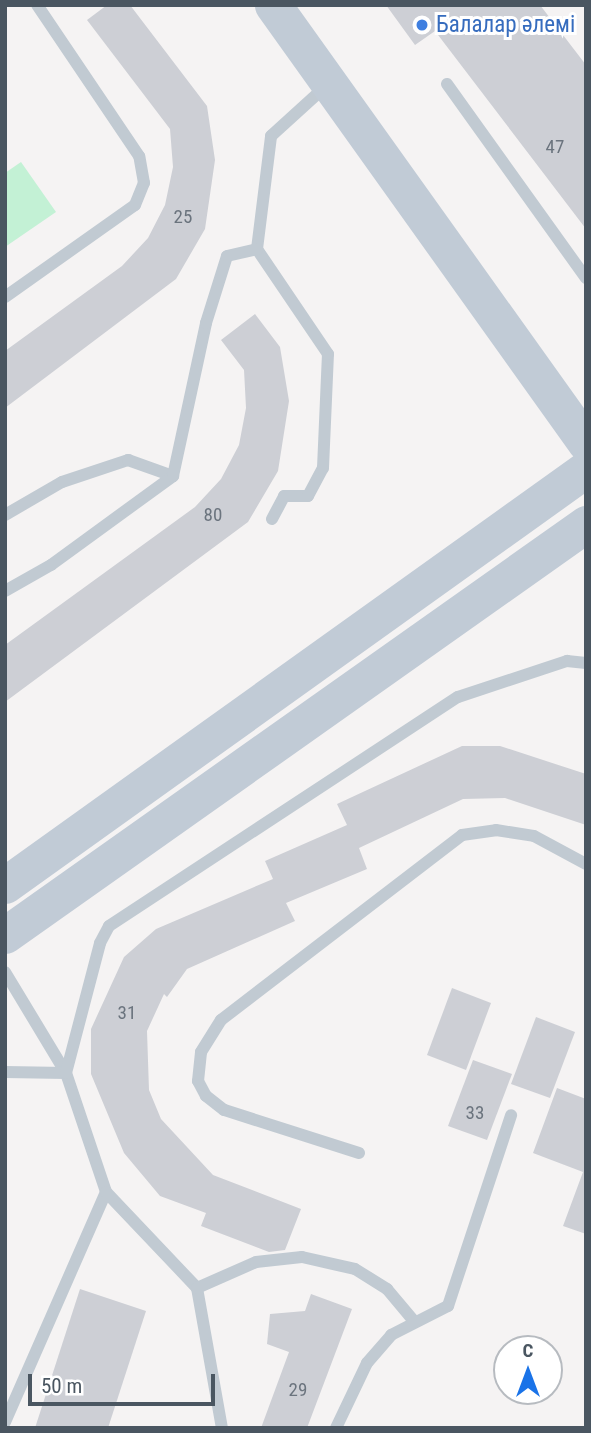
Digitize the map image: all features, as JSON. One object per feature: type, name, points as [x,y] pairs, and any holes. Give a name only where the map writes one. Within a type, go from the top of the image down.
[{"type":"main road","points":[[273,5],[586,443]]},
{"type":"main road","points":[[5,885],[586,469]]},
{"type":"main road","points":[[5,935],[586,524]]},
{"type":"lane","points":[[5,297],[135,205],[144,183],[139,156],[37,5]]},
{"type":"lane","points":[[272,519],[284,496],[308,496],[323,468],[328,354],[257,249],[271,136],[329,84]]},
{"type":"lane","points":[[447,84],[586,278]]},
{"type":"lane","points":[[5,592],[51,565],[173,476],[206,323],[228,256],[257,249]]},
{"type":"lane","points":[[5,515],[62,482],[128,460],[173,476]]},
{"type":"lane","points":[[66,1073],[100,943],[110,926],[458,697],[567,661],[586,663]]},
{"type":"lane","points":[[359,1153],[224,1110],[206,1096],[198,1081],[201,1052],[221,1020],[462,835],[496,830],[534,836],[586,864]]},
{"type":"lane","points":[[5,972],[66,1073],[106,1192],[197,1288],[222,1428]]},
{"type":"lane","points":[[5,1072],[66,1073]]},
{"type":"lane","points":[[337,1428],[367,1363],[391,1335],[413,1320],[448,1306],[512,1115]]},
{"type":"lane","points":[[5,1422],[106,1192]]},
{"type":"lane","points":[[197,1288],[256,1262],[302,1257],[355,1269],[387,1289],[413,1320]]},
{"type":"green space","points":[[21,162],[56,212],[5,247],[5,173]]},
{"type":"building","points":[[107,5],[130,5],[207,106],[215,160],[205,229],[176,279],[5,408],[5,351],[122,266],[148,238],[165,205],[173,167],[170,129],[87,20]]},
{"type":"building","points":[[386,5],[540,5],[586,65],[586,229],[435,31],[415,45]]},
{"type":"building","points":[[255,314],[280,347],[289,401],[278,471],[248,522],[5,702],[5,645],[195,507],[221,479],[239,445],[246,408],[244,370],[221,340]]},
{"type":"building","points":[[462,746],[500,746],[586,774],[586,825],[505,798],[463,799],[359,848],[367,869],[286,903],[295,921],[187,969],[167,997],[164,994],[147,1031],[149,1090],[161,1119],[213,1175],[301,1209],[285,1250],[269,1252],[201,1226],[206,1213],[160,1196],[124,1153],[91,1074],[91,1029],[124,957],[156,929],[273,879],[265,861],[347,825],[337,804]]},
{"type":"building","points":[[452,988],[491,1003],[466,1070],[427,1055]]},
{"type":"building","points":[[536,1017],[575,1032],[550,1098],[511,1084]]},
{"type":"building","points":[[473,1060],[512,1074],[487,1140],[448,1126]]},
{"type":"building","points":[[557,1088],[586,1099],[586,1234],[563,1226],[583,1172],[533,1153]]},
{"type":"building","points":[[80,1289],[146,1311],[108,1428],[35,1428]]},
{"type":"building","points":[[311,1294],[352,1309],[307,1428],[261,1428],[289,1352],[267,1344],[270,1314],[305,1311]]},
{"type":"place","name":"Балалар әлемі","points":[[422,25]]}]
